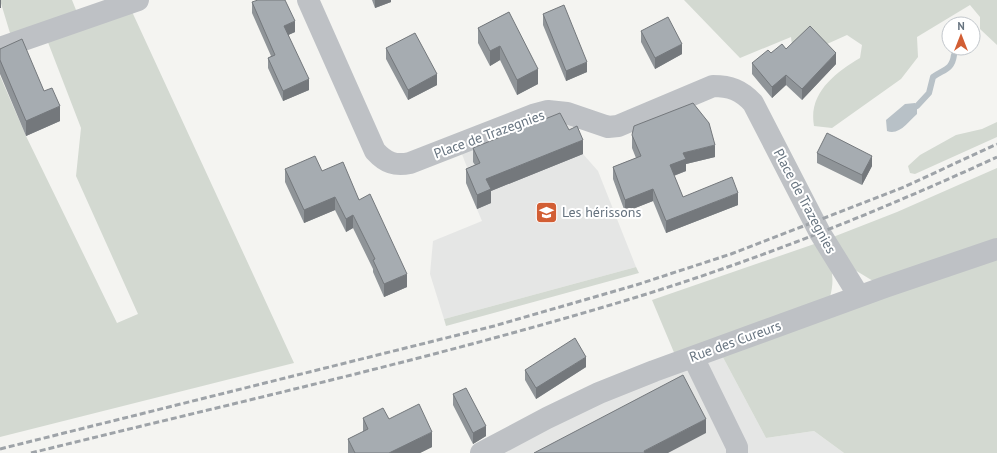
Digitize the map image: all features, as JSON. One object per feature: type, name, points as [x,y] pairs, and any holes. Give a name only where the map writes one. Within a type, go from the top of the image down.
[{"type":"street","points":[[0,48],[138,0]]},
{"type":"street","name":"Place de Trazegnies","points":[[308,0],[375,151],[382,159],[391,164],[400,165],[410,163],[533,115],[548,111],[567,113],[608,127],[632,121],[713,86],[724,86],[745,94],[753,103],[820,233],[859,296]]},
{"type":"street","name":"Rue des Cureurs","points":[[481,453],[547,418],[599,393],[859,296],[997,249]]},
{"type":"street","points":[[693,357],[737,446],[737,453]]},
{"type":"shaded area","points":[[0,0],[72,0],[80,20],[128,3],[294,363],[0,437],[0,76],[26,136],[117,323],[138,314],[76,176],[81,128],[44,32],[13,43]]},
{"type":"shaded area","points":[[684,0],[997,0],[997,45],[981,30],[981,16],[979,16],[970,5],[952,16],[941,16],[941,23],[917,37],[918,57],[901,79],[832,128],[814,126],[813,114],[815,104],[825,85],[841,70],[860,58],[862,45],[847,35],[827,44],[792,45],[791,37],[740,58]]},
{"type":"shaded area","points":[[915,103],[917,106],[917,114],[907,124],[900,130],[891,132],[887,131],[886,120],[905,104]]},
{"type":"shaded area","points":[[997,122],[997,137],[915,174],[910,173],[908,166],[920,155],[956,135],[982,129]]},
{"type":"shaded area","name":"Les hérissons","points":[[570,123],[583,154],[598,171],[636,267],[444,319],[430,274],[433,241],[482,221],[466,183],[472,180],[458,144]]},
{"type":"shaded area","points":[[997,168],[997,453],[844,453],[814,431],[766,438],[718,348],[678,362],[652,300],[823,241],[830,262],[832,275],[832,289],[830,297],[873,281],[850,267],[833,237],[897,212]]},
{"type":"shaded area","points":[[636,267],[639,273],[446,326],[444,319]]},
{"type":"shaded area","points":[[718,348],[766,438],[814,431],[844,453],[481,453]]},
{"type":"building","points":[[258,0],[285,0],[295,21],[284,26],[309,79],[283,91],[268,58],[275,55],[252,2]]},
{"type":"building","points":[[564,5],[587,62],[566,71],[543,14]]},
{"type":"building","points":[[509,12],[538,69],[517,80],[500,46],[490,51],[478,28]]},
{"type":"building","points":[[668,17],[682,44],[655,58],[641,31]]},
{"type":"building","points":[[810,26],[836,53],[802,89],[786,75],[772,87],[752,63],[768,50],[771,53],[782,44],[786,49]]},
{"type":"building","points":[[415,33],[437,74],[408,90],[386,48]]},
{"type":"building","points":[[22,39],[44,91],[52,88],[60,106],[26,121],[0,60],[0,49]]},
{"type":"building","points":[[693,103],[709,123],[715,145],[683,153],[686,159],[670,165],[683,197],[732,177],[738,193],[666,221],[653,189],[625,200],[613,167],[641,156],[632,135],[634,126]]},
{"type":"building","points":[[560,113],[569,130],[577,126],[583,140],[486,179],[491,189],[477,195],[466,169],[480,163],[473,148]]},
{"type":"building","points":[[827,133],[872,156],[862,175],[817,153]]},
{"type":"building","points":[[315,156],[322,171],[343,162],[359,200],[370,194],[407,274],[384,284],[373,260],[375,259],[353,215],[346,219],[335,197],[304,210],[285,169]]},
{"type":"building","points":[[575,338],[586,357],[536,388],[525,370]]},
{"type":"building","points":[[683,375],[706,419],[644,451],[645,453],[534,453]]},
{"type":"building","points":[[466,388],[486,426],[473,433],[453,394]]},
{"type":"building","points":[[419,404],[432,432],[389,453],[355,453],[348,439],[368,429],[363,418],[383,408],[389,419]]},
{"type":"waterway","points":[[917,106],[929,93],[933,77],[947,69],[951,64],[954,56]]},
{"type":"railway","points":[[0,449],[494,326],[636,285],[731,254],[904,187],[997,144]]},
{"type":"railway","points":[[31,453],[411,360],[637,297],[729,267],[819,233],[909,196],[997,157]]},
{"type":"place","name":"Les hérissons","points":[[546,212]]}]
